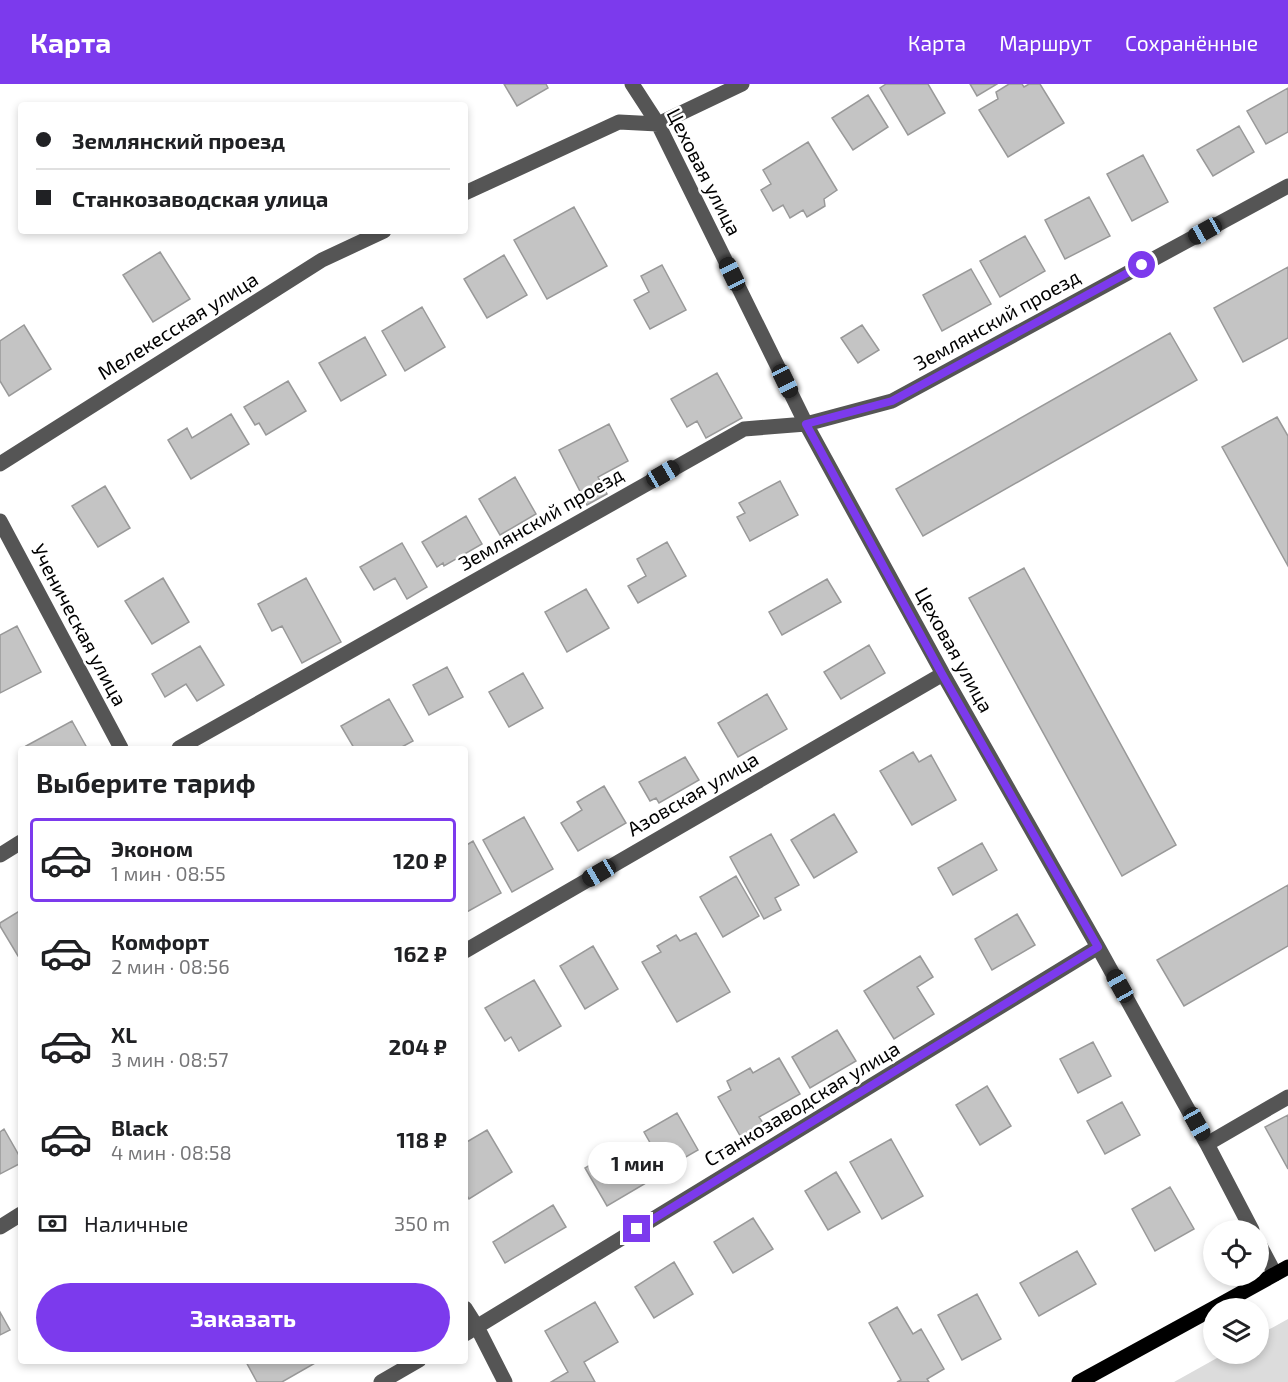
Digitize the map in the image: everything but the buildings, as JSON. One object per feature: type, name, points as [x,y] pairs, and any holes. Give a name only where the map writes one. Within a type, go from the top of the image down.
[{"type":"main road","points":[[1232,1298],[1282,1271]]},
{"type":"main road","points":[[1079,1382],[1203,1314]]},
{"type":"street","name":"Цеховая улица","points":[[632,84],[658,124],[806,424],[942,674],[1208,1144],[1247,1220]]},
{"type":"street","points":[[468,193],[619,122],[658,124],[742,84]]},
{"type":"street","name":"Землянский проезд","points":[[183,746],[744,429],[806,424],[892,401],[1288,186]]},
{"type":"street","name":"Мелекесская улица","points":[[0,464],[322,260],[378,234]]},
{"type":"street","name":"Ученическая улица","points":[[0,521],[120,746]]},
{"type":"street","name":"Азовская улица","points":[[468,949],[942,674]]},
{"type":"street","points":[[0,855],[18,844]]},
{"type":"street","name":"Станкозаводская улица","points":[[471,1331],[1098,947]]},
{"type":"street","points":[[1208,1144],[1288,1097]]},
{"type":"street","points":[[0,1227],[18,1216]]},
{"type":"street","points":[[1269,1255],[1282,1271]]},
{"type":"street","points":[[471,1331],[505,1382]]},
{"type":"street","points":[[381,1382],[412,1364]]},
{"type":"shaded area","points":[[1288,1319],[1288,1382],[1174,1382],[1206,1364],[1269,1364],[1269,1329]]},
{"type":"route","points":[[637,1229],[1098,947],[942,674],[806,424],[892,401],[1142,265]]}]
